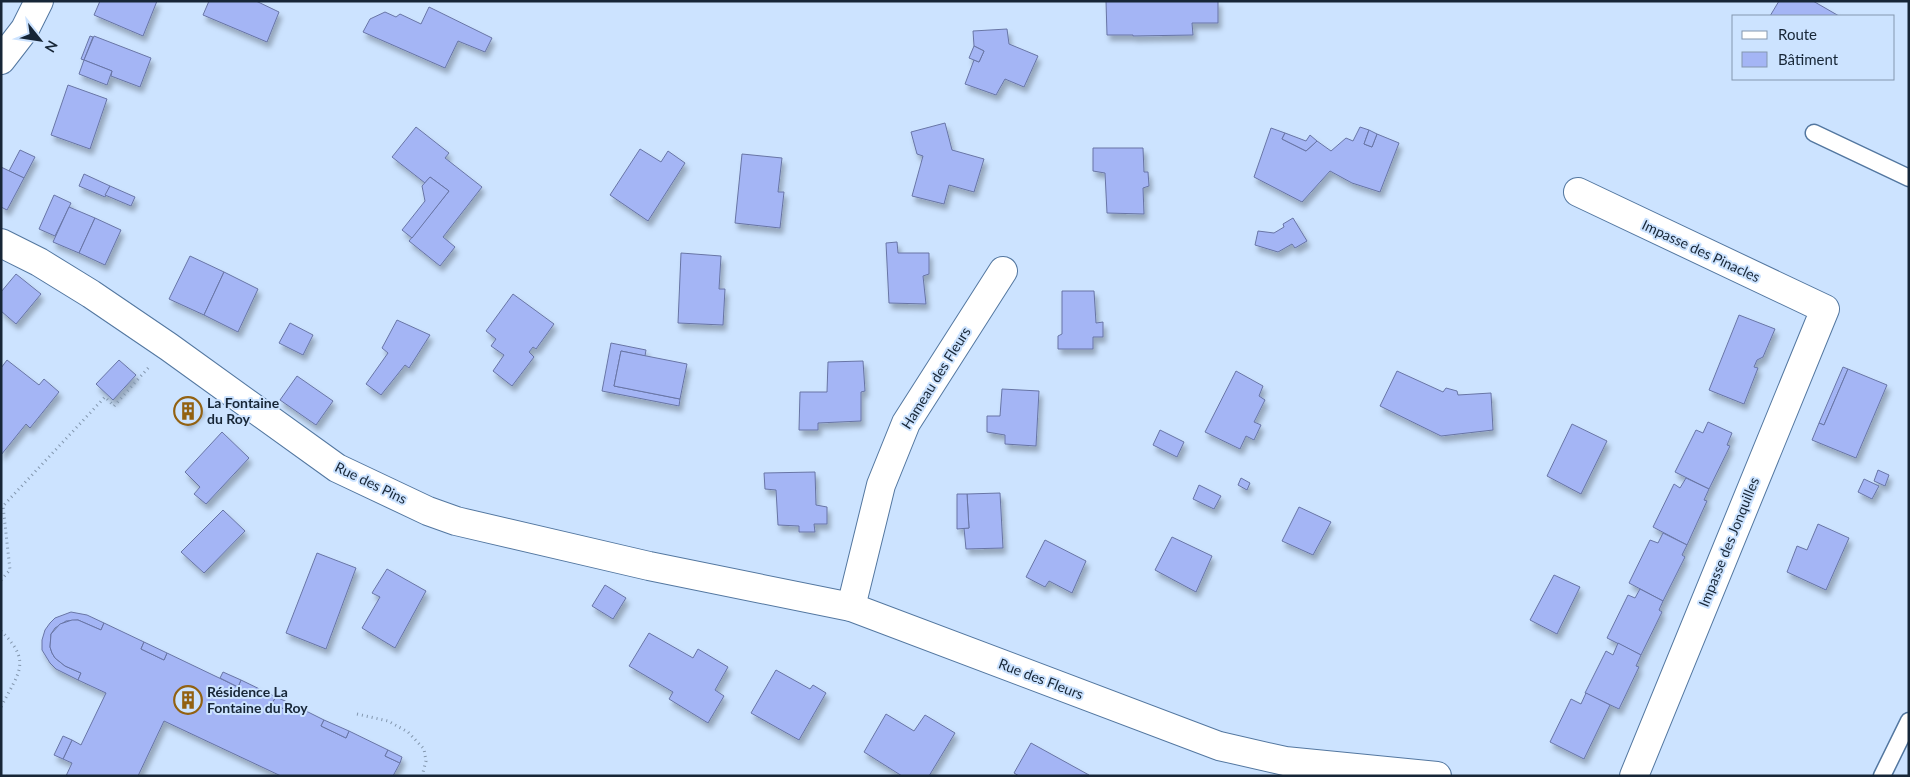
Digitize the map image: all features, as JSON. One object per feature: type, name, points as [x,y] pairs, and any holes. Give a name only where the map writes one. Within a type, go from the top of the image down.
[{"type":"street","points":[[1,60],[25,29],[39,1]]},
{"type":"street","name":"Impasse des Pinacles","points":[[1578,192],[1825,309]]},
{"type":"street","name":"Rue des Pins","points":[[1,243],[39,262],[91,294],[337,468],[428,511],[456,521],[649,566]]},
{"type":"street","name":"Hameau des Fleurs","points":[[851,607],[880,485],[906,423],[1003,271]]},
{"type":"street","name":"Impasse des Jonquilles","points":[[1634,776],[1825,309]]},
{"type":"street","name":"Rue des Fleurs","points":[[649,566],[851,607],[1219,746],[1285,760],[1375,773],[1437,776]]},
{"type":"lane","points":[[1814,133],[1909,178]]},
{"type":"lane","points":[[1882,776],[1909,721]]},
{"type":"path","points":[[1,580],[10,570],[3,506],[105,397],[114,406],[168,347]]},
{"type":"path","points":[[1,631],[17,649],[21,658],[21,668],[1,707]]},
{"type":"path","points":[[357,714],[388,721],[408,732],[424,749],[426,761],[422,776]]},
{"type":"building","points":[[100,1],[157,1],[143,36],[94,15]]},
{"type":"building","points":[[209,1],[256,1],[279,12],[267,42],[203,15]]},
{"type":"building","points":[[1106,1],[1218,1],[1218,23],[1192,23],[1193,35],[1107,35]]},
{"type":"building","points":[[1779,1],[1813,1],[1837,15],[1771,15]]},
{"type":"building","points":[[429,7],[492,38],[485,52],[458,41],[445,68],[363,32],[370,19],[385,12],[396,17],[400,14],[421,24]]},
{"type":"building","points":[[1007,29],[1009,44],[1038,56],[1024,87],[1005,79],[996,95],[965,84],[974,60],[979,62],[984,51],[974,46],[973,31]]},
{"type":"building","points":[[90,36],[93,37],[84,60],[81,59]]},
{"type":"building","points":[[94,36],[151,58],[140,87],[111,76],[112,71],[84,60]]},
{"type":"building","points":[[974,46],[984,51],[979,62],[969,58]]},
{"type":"building","points":[[84,60],[112,71],[107,85],[79,74]]},
{"type":"building","points":[[68,85],[107,99],[90,149],[51,135]]},
{"type":"building","points":[[945,123],[952,150],[984,159],[974,192],[949,185],[944,204],[912,196],[923,156],[917,154],[911,132]]},
{"type":"building","points":[[416,127],[449,153],[445,158],[482,187],[443,237],[455,247],[440,266],[409,241],[449,191],[430,177],[425,183],[392,157]]},
{"type":"building","points":[[1360,127],[1369,130],[1364,144],[1372,147],[1377,134],[1399,143],[1380,192],[1352,183],[1330,171],[1302,202],[1254,177],[1271,128],[1285,133],[1282,139],[1306,151],[1317,141],[1331,151],[1346,138],[1353,141]]},
{"type":"building","points":[[1369,130],[1377,134],[1372,147],[1364,144]]},
{"type":"building","points":[[1285,133],[1306,141],[1310,135],[1317,141],[1306,151],[1282,139]]},
{"type":"building","points":[[1093,148],[1143,148],[1144,172],[1148,172],[1149,186],[1143,188],[1144,214],[1107,213],[1105,173],[1093,171]]},
{"type":"building","points":[[640,149],[661,162],[668,151],[685,163],[648,221],[610,195]]},
{"type":"building","points":[[20,150],[35,157],[24,178],[9,171]]},
{"type":"building","points":[[742,154],[782,158],[778,192],[784,192],[780,228],[735,223]]},
{"type":"building","points":[[1,167],[24,178],[7,210],[1,207]]},
{"type":"building","points":[[84,174],[110,186],[105,197],[79,186]]},
{"type":"building","points":[[430,177],[449,191],[412,238],[402,230],[425,201],[422,186]]},
{"type":"building","points":[[110,186],[135,197],[131,206],[105,195]]},
{"type":"building","points":[[54,195],[71,203],[55,236],[39,229]]},
{"type":"building","points":[[69,207],[95,218],[79,253],[53,242]]},
{"type":"building","points":[[95,218],[121,230],[105,265],[79,253]]},
{"type":"building","points":[[1293,218],[1307,241],[1295,248],[1292,244],[1278,252],[1255,245],[1258,231],[1274,233]]},
{"type":"building","points":[[897,242],[898,253],[929,253],[929,274],[923,276],[926,304],[889,303],[886,243]]},
{"type":"building","points":[[681,253],[721,256],[719,289],[725,289],[723,325],[678,323]]},
{"type":"building","points":[[190,256],[224,272],[204,315],[169,299]]},
{"type":"building","points":[[224,272],[258,289],[238,332],[204,315]]},
{"type":"building","points":[[16,274],[41,294],[16,324],[1,311],[1,292]]},
{"type":"building","points":[[1062,291],[1094,291],[1096,323],[1103,322],[1103,337],[1093,337],[1093,349],[1058,349],[1058,336],[1062,334]]},
{"type":"building","points":[[513,294],[554,324],[536,349],[533,347],[529,352],[534,357],[512,386],[493,371],[504,355],[491,346],[496,339],[486,331]]},
{"type":"building","points":[[1739,315],[1775,329],[1763,357],[1757,360],[1754,367],[1758,368],[1744,404],[1709,390]]},
{"type":"building","points":[[397,320],[430,335],[409,368],[405,365],[381,395],[366,384],[388,353],[382,348]]},
{"type":"building","points":[[290,323],[313,335],[303,355],[279,343]]},
{"type":"building","points":[[611,343],[646,350],[645,356],[621,351],[614,386],[680,399],[679,406],[602,391]]},
{"type":"building","points":[[621,351],[687,364],[680,399],[614,386]]},
{"type":"building","points":[[7,360],[39,385],[44,379],[59,392],[30,428],[26,424],[1,455],[1,368]]},
{"type":"building","points":[[119,360],[136,375],[113,400],[96,384]]},
{"type":"building","points":[[863,361],[865,391],[861,392],[861,421],[818,423],[818,430],[799,430],[800,392],[827,392],[828,362]]},
{"type":"building","points":[[1843,367],[1848,369],[1824,425],[1819,423]]},
{"type":"building","points":[[1848,369],[1887,385],[1856,458],[1812,440],[1819,423],[1824,425]]},
{"type":"building","points":[[1236,371],[1263,386],[1259,396],[1265,400],[1254,422],[1261,425],[1254,440],[1246,436],[1240,449],[1205,432]]},
{"type":"building","points":[[1397,371],[1443,392],[1446,388],[1457,391],[1458,395],[1491,393],[1493,430],[1441,436],[1380,406]]},
{"type":"building","points":[[297,376],[333,401],[316,425],[280,400]]},
{"type":"building","points":[[1002,389],[1039,391],[1036,446],[1005,444],[1005,435],[987,432],[987,416],[1000,416]]},
{"type":"building","name":"La Fontaine du Roy","points":[[189,397],[202,409],[187,424],[175,412]]},
{"type":"building","points":[[1708,422],[1732,433],[1727,445],[1730,446],[1709,489],[1675,472],[1696,430],[1703,433]]},
{"type":"building","points":[[1572,424],[1607,441],[1581,494],[1547,476]]},
{"type":"building","points":[[1160,430],[1184,442],[1177,457],[1153,445]]},
{"type":"building","points":[[222,432],[249,458],[206,504],[194,494],[200,487],[185,472]]},
{"type":"building","points":[[1878,470],[1889,475],[1885,486],[1874,481]]},
{"type":"building","points":[[815,472],[816,505],[827,507],[827,524],[814,524],[815,532],[799,532],[799,526],[778,525],[776,490],[765,489],[764,473]]},
{"type":"building","points":[[1241,478],[1250,483],[1247,490],[1238,485]]},
{"type":"building","points":[[1686,478],[1709,489],[1704,500],[1707,501],[1687,545],[1653,527],[1674,484],[1680,488]]},
{"type":"building","points":[[1864,479],[1879,486],[1872,499],[1858,492]]},
{"type":"building","points":[[1199,485],[1221,496],[1214,509],[1193,499]]},
{"type":"building","points":[[1000,493],[1003,548],[966,549],[964,528],[969,528],[967,494]]},
{"type":"building","points":[[957,494],[967,494],[969,528],[957,529]]},
{"type":"building","points":[[1299,507],[1331,522],[1313,555],[1282,541]]},
{"type":"building","points":[[223,510],[245,531],[204,573],[181,552]]},
{"type":"building","points":[[1818,524],[1849,538],[1826,590],[1787,572],[1797,546],[1807,550]]},
{"type":"building","points":[[1663,533],[1687,545],[1682,555],[1685,557],[1663,601],[1629,583],[1650,540],[1658,543]]},
{"type":"building","points":[[1172,537],[1212,556],[1196,592],[1155,570]]},
{"type":"building","points":[[1045,540],[1086,561],[1072,593],[1049,581],[1045,587],[1026,577]]},
{"type":"building","points":[[317,553],[356,568],[326,649],[286,633]]},
{"type":"building","points":[[387,569],[426,591],[395,648],[362,628],[380,597],[372,593]]},
{"type":"building","points":[[1554,575],[1580,587],[1557,634],[1530,620]]},
{"type":"building","points":[[605,585],[626,598],[613,619],[592,606]]},
{"type":"building","points":[[1640,589],[1663,601],[1659,610],[1662,612],[1641,655],[1607,638],[1628,595],[1635,598]]},
{"type":"building","points":[[71,612],[87,615],[104,623],[101,630],[78,620],[66,621],[55,628],[51,634],[50,647],[52,653],[65,666],[81,673],[78,680],[56,669],[42,650],[42,640],[45,630],[50,623],[55,618]]},
{"type":"building","name":"Résidence La Fontaine du Roy","points":[[78,620],[101,630],[104,623],[144,642],[141,649],[164,660],[167,653],[238,687],[241,680],[276,697],[272,703],[288,711],[292,704],[324,720],[321,726],[346,738],[349,731],[388,750],[385,756],[400,763],[393,776],[281,776],[164,721],[138,776],[66,776],[72,763],[63,759],[72,740],[81,745],[106,693],[78,680],[81,673],[65,666],[52,653],[50,647],[51,634],[60,624]]},
{"type":"building","points":[[649,633],[693,658],[698,649],[728,667],[715,690],[724,696],[708,723],[669,699],[673,692],[629,666]]},
{"type":"building","points":[[144,642],[167,653],[164,660],[141,649]]},
{"type":"building","points":[[1618,643],[1641,655],[1636,666],[1639,667],[1619,709],[1585,693],[1606,651],[1613,655]]},
{"type":"building","points":[[776,670],[810,689],[813,685],[826,693],[799,740],[751,713]]},
{"type":"building","points":[[223,672],[241,680],[238,687],[220,678]]},
{"type":"building","points":[[1586,693],[1610,705],[1584,759],[1550,742],[1571,699],[1581,704]]},
{"type":"building","points":[[276,697],[292,704],[288,711],[272,703]]},
{"type":"building","points":[[886,714],[914,731],[925,715],[955,733],[929,776],[902,776],[864,752]]},
{"type":"building","points":[[324,720],[349,731],[346,738],[321,726]]},
{"type":"building","points":[[63,736],[72,740],[63,759],[54,755]]},
{"type":"building","points":[[1031,743],[1089,775],[1019,776],[1014,773]]},
{"type":"building","points":[[388,750],[402,757],[400,763],[385,756]]},
{"type":"place","name":"La Fontaine du Roy","points":[[188,411]]},
{"type":"place","name":"Résidence La Fontaine du Roy","points":[[188,700]]}]
